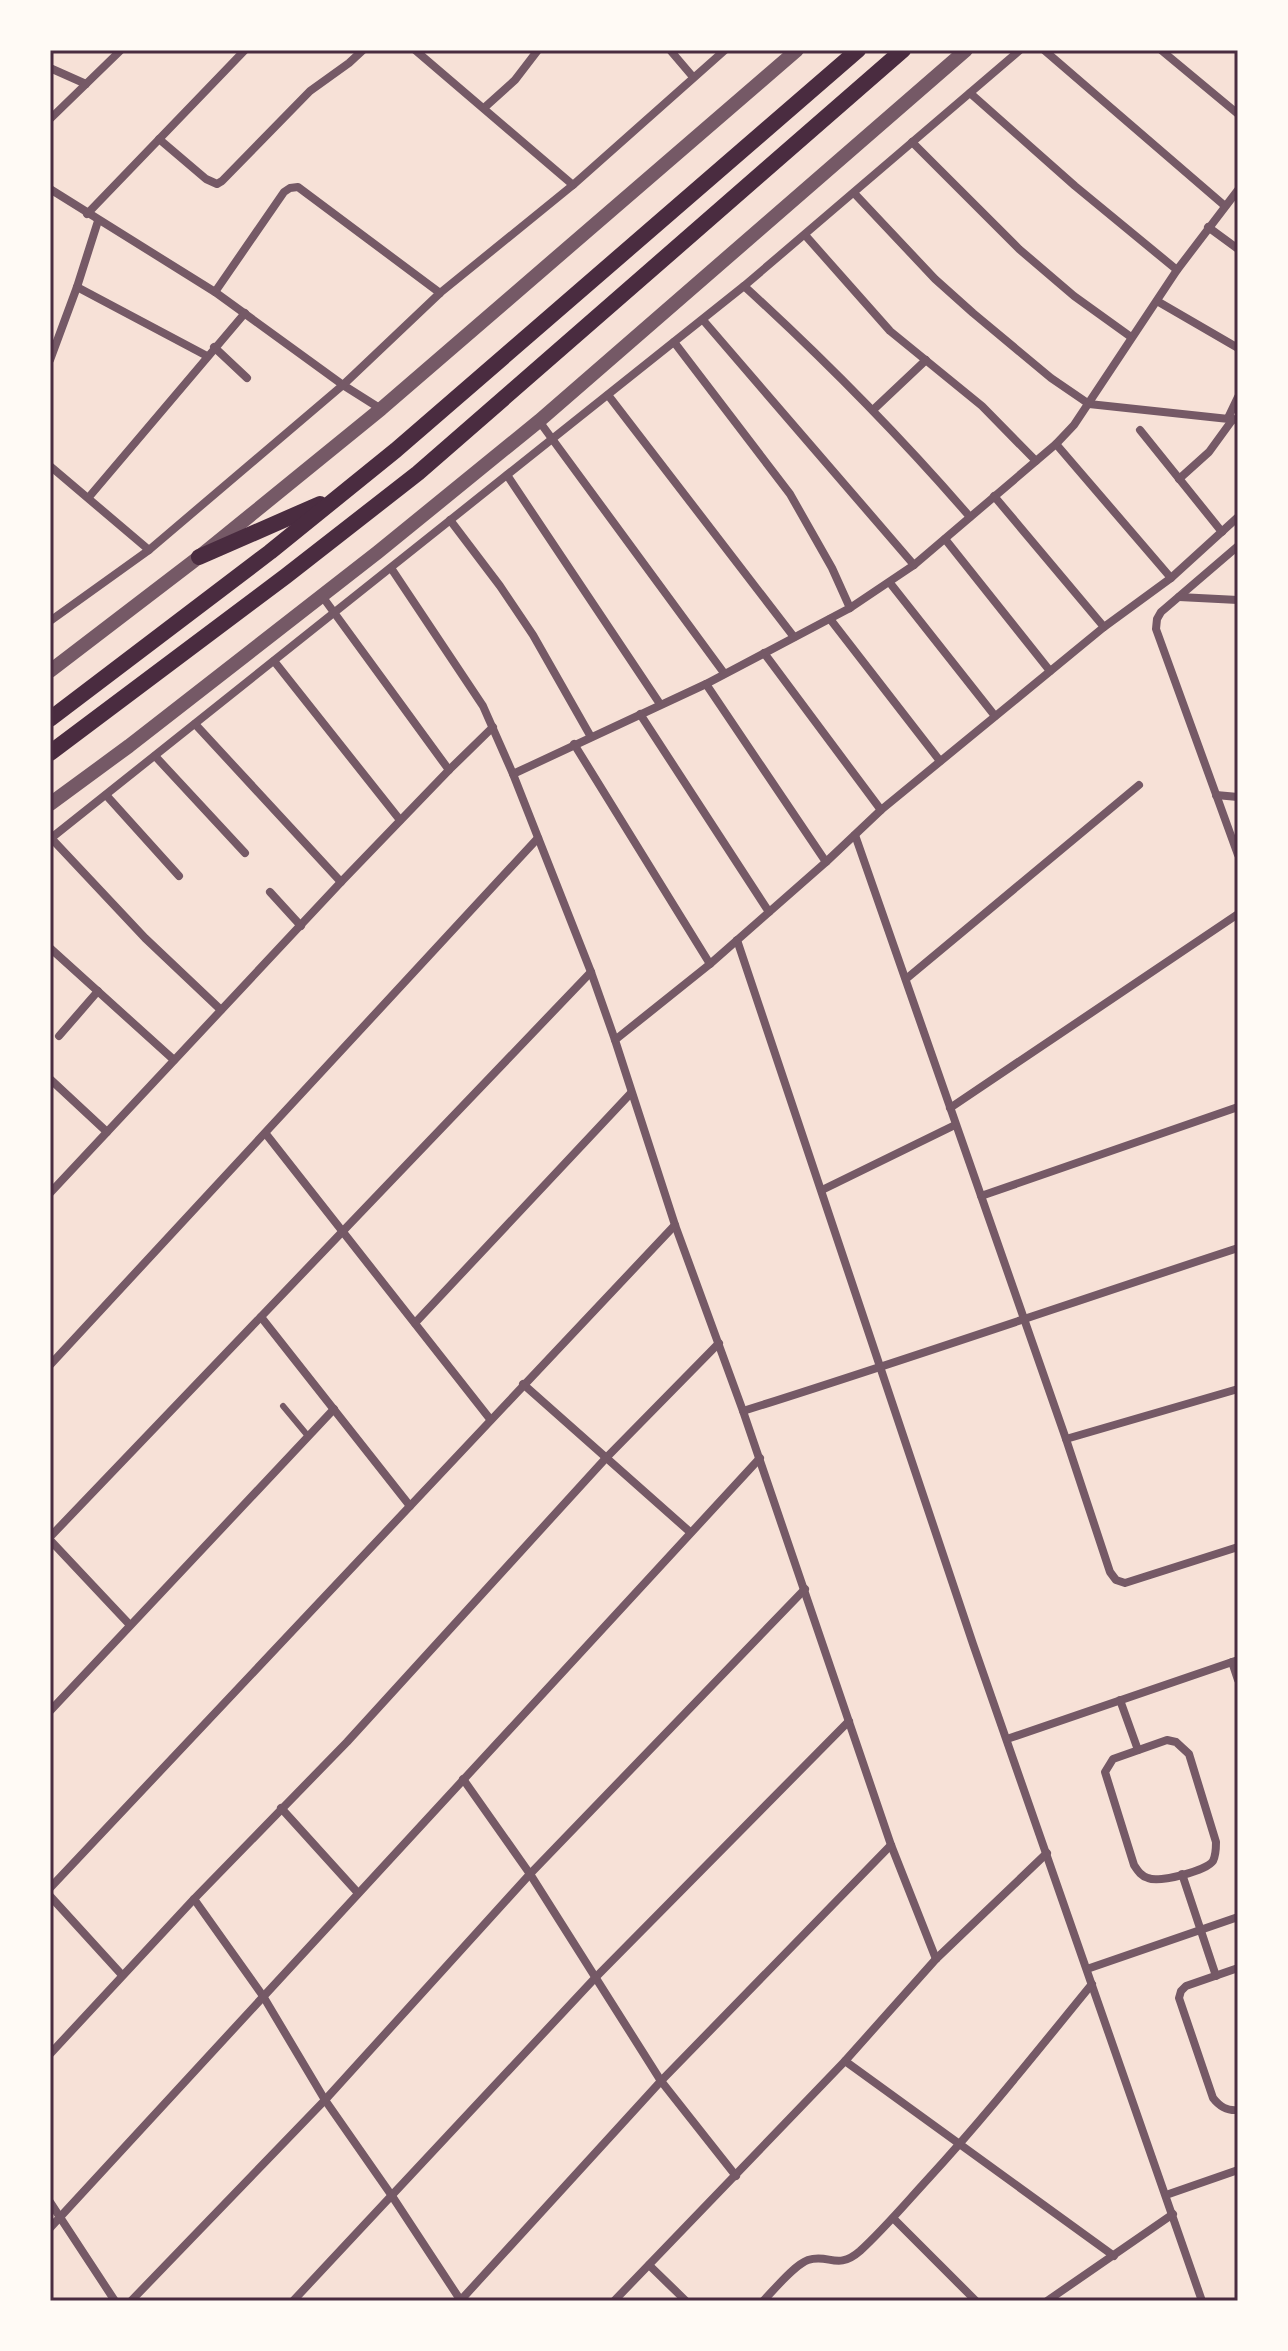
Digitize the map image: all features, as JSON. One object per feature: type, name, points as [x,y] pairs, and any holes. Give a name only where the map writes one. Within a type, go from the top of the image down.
[{"type":"main road","points":[[50,719],[340,496],[858,50]]},
{"type":"main road","points":[[50,753],[418,473],[903,50]]},
{"type":"main road","points":[[199,557],[340,496]]},
{"type":"street","points":[[50,119],[121,50]]},
{"type":"street","points":[[87,214],[245,50]]},
{"type":"street","points":[[159,139],[206,179],[217,184],[310,91],[363,50]]},
{"type":"street","points":[[415,50],[573,185]]},
{"type":"street","points":[[484,108],[515,80],[538,50]]},
{"type":"street","points":[[670,50],[693,77]]},
{"type":"street","points":[[50,621],[149,550],[343,385],[440,293],[573,185],[725,50]]},
{"type":"street","points":[[50,671],[199,557],[381,409],[797,50]]},
{"type":"street","points":[[50,804],[322,596],[539,421],[966,50]]},
{"type":"street","points":[[221,1010],[145,938],[51,839],[703,320],[1020,50]]},
{"type":"street","points":[[1044,50],[1225,206]]},
{"type":"street","points":[[1161,50],[1238,114]]},
{"type":"street","points":[[50,68],[86,84]]},
{"type":"street","points":[[970,93],[1075,186],[1177,270]]},
{"type":"street","points":[[912,142],[1019,249],[1074,296],[1131,337]]},
{"type":"street","points":[[215,292],[284,192],[298,187],[440,293]]},
{"type":"street","points":[[50,189],[215,292],[381,409]]},
{"type":"street","points":[[513,774],[706,684],[850,608],[914,565],[1056,444],[1074,425],[1177,270],[1238,190]]},
{"type":"street","points":[[854,193],[935,279],[1051,378],[1089,404],[1233,419]]},
{"type":"street","points":[[50,360],[98,221]]},
{"type":"street","points":[[1208,227],[1238,249]]},
{"type":"street","points":[[805,235],[890,331],[982,406],[1036,461]]},
{"type":"street","points":[[744,286],[873,410],[970,517]]},
{"type":"street","points":[[77,287],[207,356]]},
{"type":"street","points":[[1157,301],[1238,348]]},
{"type":"street","points":[[89,497],[245,313]]},
{"type":"street","points":[[703,320],[914,565]]},
{"type":"street","points":[[674,342],[790,494],[832,568],[850,608]]},
{"type":"street","points":[[214,347],[247,378]]},
{"type":"street","points":[[873,410],[926,360]]},
{"type":"street","points":[[608,395],[794,637]]},
{"type":"street","points":[[1179,479],[1209,452],[1233,419],[1238,397]]},
{"type":"street","points":[[539,421],[724,673]]},
{"type":"street","points":[[1140,430],[1222,532]]},
{"type":"street","points":[[1056,444],[1171,578]]},
{"type":"street","points":[[50,466],[149,550]]},
{"type":"street","points":[[507,475],[660,704]]},
{"type":"street","points":[[994,496],[1104,627]]},
{"type":"street","points":[[615,1040],[710,964],[881,810],[1104,627],[1171,578],[1238,517]]},
{"type":"street","points":[[450,520],[533,635],[591,737]]},
{"type":"street","points":[[945,539],[1050,671]]},
{"type":"street","points":[[1238,546],[1161,612],[1156,629],[1238,855]]},
{"type":"street","points":[[1224,559],[1238,560]]},
{"type":"street","points":[[391,568],[471,687],[493,727],[591,972],[675,1225],[760,1458],[891,1845],[936,1959]]},
{"type":"street","points":[[890,583],[995,716]]},
{"type":"street","points":[[322,596],[449,770]]},
{"type":"street","points":[[1178,597],[1238,600]]},
{"type":"street","points":[[830,619],[940,761]]},
{"type":"street","points":[[764,653],[881,810]]},
{"type":"street","points":[[274,661],[400,820]]},
{"type":"street","points":[[706,684],[826,862]]},
{"type":"street","points":[[640,714],[769,912]]},
{"type":"street","points":[[195,724],[341,882]]},
{"type":"street","points":[[50,1193],[341,882],[493,727]]},
{"type":"street","points":[[574,744],[710,964]]},
{"type":"street","points":[[155,756],[245,853]]},
{"type":"street","points":[[906,979],[1139,785]]},
{"type":"street","points":[[106,795],[179,876]]},
{"type":"street","points":[[1216,795],[1238,797]]},
{"type":"street","points":[[855,835],[1110,1572],[1116,1580],[1125,1583],[1238,1547]]},
{"type":"street","points":[[50,1365],[538,838]]},
{"type":"street","points":[[270,892],[301,926]]},
{"type":"street","points":[[950,1108],[1238,914]]},
{"type":"street","points":[[737,940],[1007,1739],[1202,2301]]},
{"type":"street","points":[[50,948],[174,1060]]},
{"type":"street","points":[[129,1624],[50,1538],[591,972]]},
{"type":"street","points":[[59,1036],[98,991]]},
{"type":"street","points":[[50,1079],[107,1132]]},
{"type":"street","points":[[415,1323],[631,1093]]},
{"type":"street","points":[[981,1196],[1238,1107]]},
{"type":"street","points":[[822,1190],[955,1125]]},
{"type":"street","points":[[266,1134],[490,1419]]},
{"type":"street","points":[[51,1885],[675,1225]]},
{"type":"street","points":[[743,1411],[882,1368],[1238,1248]]},
{"type":"street","points":[[261,1317],[410,1506]]},
{"type":"street","points":[[50,2054],[194,1899],[347,1742],[606,1458],[719,1343]]},
{"type":"street","points":[[523,1384],[690,1532]]},
{"type":"street","points":[[1066,1439],[1238,1389]]},
{"type":"street","points":[[50,1711],[334,1409]]},
{"type":"street","points":[[50,2228],[760,1458]]},
{"type":"street","points":[[131,2301],[325,2100],[530,1874],[805,1589]]},
{"type":"street","points":[[1007,1739],[1235,1661],[1238,1680]]},
{"type":"street","points":[[1120,1700],[1138,1750]]},
{"type":"street","points":[[293,2301],[596,1977],[849,1721]]},
{"type":"street","points":[[1167,1740],[1176,1742],[1189,1754],[1216,1842],[1216,1852],[1207,1867],[1159,1880],[1140,1874],[1134,1865],[1105,1772],[1113,1759],[1138,1750],[1167,1740]]},
{"type":"street","points":[[463,1779],[530,1874],[661,2081],[736,2176]]},
{"type":"street","points":[[281,1808],[358,1893]]},
{"type":"street","points":[[194,1899],[263,1996],[325,2100],[461,2301],[661,2081],[891,1845]]},
{"type":"street","points":[[614,2301],[845,2061],[936,1959],[1047,1853]]},
{"type":"street","points":[[1182,1874],[1216,1976]]},
{"type":"street","points":[[50,1896],[122,1975]]},
{"type":"street","points":[[1087,1969],[1238,1917]]},
{"type":"street","points":[[1238,1968],[1186,1986],[1179,1998],[1213,2098],[1227,2110],[1238,2110]]},
{"type":"street","points":[[763,2301],[808,2260],[837,2262],[847,2260],[858,2252],[960,2144],[1092,1984]]},
{"type":"street","points":[[845,2061],[1114,2256]]},
{"type":"street","points":[[1166,2195],[1238,2170]]},
{"type":"street","points":[[50,2202],[115,2301]]},
{"type":"street","points":[[1047,2301],[1173,2214]]},
{"type":"street","points":[[893,2218],[976,2301]]},
{"type":"street","points":[[649,2265],[686,2301]]},
{"type":"lane","points":[[283,1406],[308,1436]]}]
